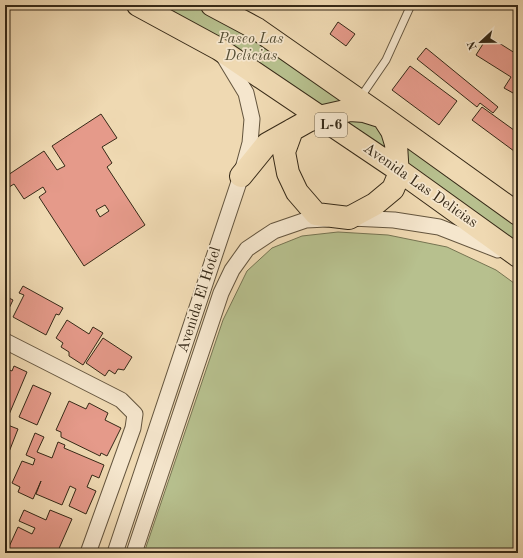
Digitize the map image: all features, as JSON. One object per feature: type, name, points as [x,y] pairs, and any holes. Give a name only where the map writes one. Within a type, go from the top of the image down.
[{"type":"main road","name":"Avenida Las Delicias","points":[[138,5],[219,49],[397,169],[518,256]]},
{"type":"main road","name":"L-6","points":[[212,5],[257,29],[518,214]]},
{"type":"main road","points":[[241,176],[267,144],[319,117],[350,110],[364,111],[383,117]]},
{"type":"main road","name":"L-6","points":[[349,218],[375,204],[393,189],[398,177],[396,144],[392,131],[383,117]]},
{"type":"main road","points":[[292,130],[284,152],[288,173],[297,192],[316,214],[349,218]]},
{"type":"street","name":"Avenida El Hotel","points":[[115,553],[241,176],[250,143],[252,119],[246,93],[219,49]]},
{"type":"street","name":"Avenida El Hotel","points":[[134,553],[221,293],[232,270],[247,249],[274,231],[306,220],[349,218]]},
{"type":"street","name":"Avenida Las Delicias","points":[[349,218],[394,220],[439,226],[518,256]]},
{"type":"street","points":[[5,341],[121,400],[135,414],[134,428],[88,553]]},
{"type":"lane","points":[[359,100],[386,60],[411,5]]},
{"type":"green space","name":"Paseo Las Delicias","points":[[138,5],[212,5],[518,214],[518,256]]},
{"type":"green space","points":[[338,232],[388,235],[447,247],[496,270],[518,286],[518,553],[144,553],[223,320],[247,271],[272,248],[302,236]]},
{"type":"building","points":[[338,22],[355,34],[346,46],[330,34]]},
{"type":"building","points":[[488,36],[518,55],[518,85],[513,93],[504,88],[511,77],[476,55]]},
{"type":"building","points":[[426,48],[498,107],[493,113],[480,103],[477,107],[417,59]]},
{"type":"building","points":[[410,66],[457,101],[439,125],[392,90]]},
{"type":"building","points":[[482,107],[518,133],[518,154],[472,120]]},
{"type":"building","points":[[101,114],[117,138],[102,147],[112,163],[107,167],[145,225],[84,266],[39,197],[46,192],[43,187],[24,199],[14,184],[6,189],[5,177],[44,151],[57,170],[65,166],[52,146]],"holes":[[[105,205],[109,211],[100,217],[96,210]]]},
{"type":"building","points":[[23,286],[63,308],[59,315],[56,314],[46,335],[13,317],[24,295],[19,293]]},
{"type":"building","points":[[5,296],[13,300],[5,317]]},
{"type":"building","points":[[67,320],[89,334],[93,327],[103,333],[83,365],[69,356],[69,352],[61,347],[63,343],[56,338]]},
{"type":"building","points":[[103,338],[132,357],[124,370],[118,369],[115,374],[109,370],[105,376],[86,363]]},
{"type":"building","points":[[14,366],[27,372],[8,417],[5,415],[5,368],[12,371]]},
{"type":"building","points":[[33,385],[51,393],[37,425],[19,417]]},
{"type":"building","points":[[69,401],[86,409],[89,403],[108,413],[105,420],[121,428],[107,456],[101,453],[100,456],[61,437],[61,432],[56,430]]},
{"type":"building","points":[[5,424],[18,429],[7,457],[5,457]]},
{"type":"building","points":[[35,433],[44,437],[37,452],[52,458],[58,442],[65,445],[64,448],[104,465],[99,478],[92,475],[87,487],[96,491],[86,514],[69,506],[76,489],[70,486],[62,505],[36,494],[41,481],[33,499],[18,492],[20,487],[12,483],[22,461],[33,465],[35,459],[26,455]]},
{"type":"building","points":[[24,510],[46,520],[50,510],[72,519],[57,553],[16,553],[8,549],[18,527],[32,534],[35,528],[19,521]]}]
